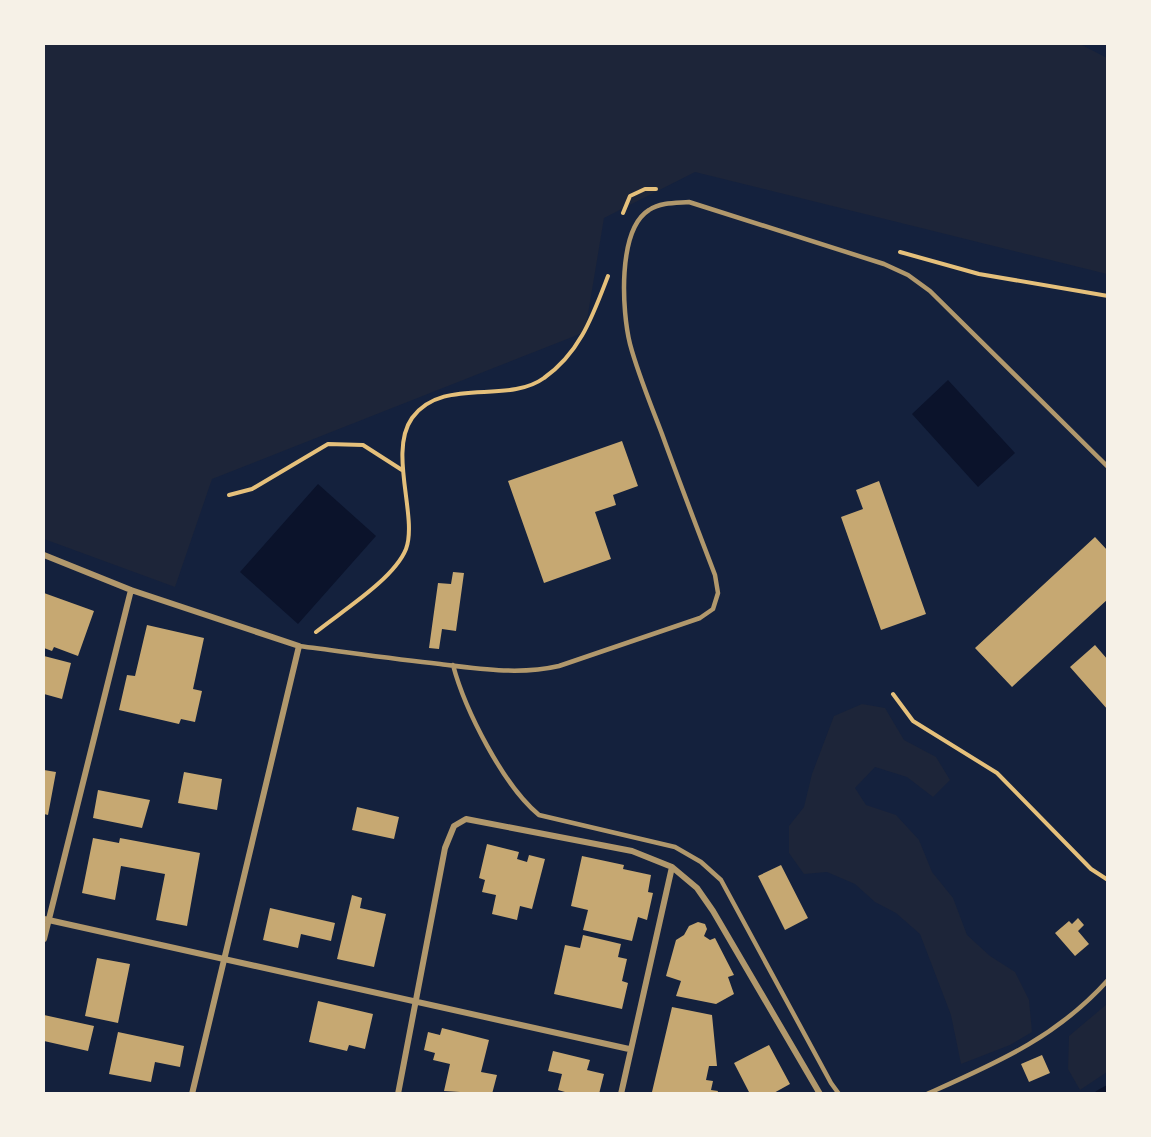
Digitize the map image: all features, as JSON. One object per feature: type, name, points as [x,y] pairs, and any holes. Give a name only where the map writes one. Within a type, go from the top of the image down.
[{"type":"street","points":[[44,555],[132,590],[299,646],[192,1094]]},
{"type":"street","points":[[44,939],[46,920],[132,590]]},
{"type":"street","points":[[398,1094],[446,848],[454,826],[459,822],[473,819],[632,851],[672,867],[697,888],[713,911],[820,1094]]},
{"type":"street","points":[[621,1094],[629,1049],[672,867]]},
{"type":"street","points":[[46,920],[629,1049]]},
{"type":"lane","points":[[299,646],[518,672],[559,666],[700,618],[713,609],[718,593],[715,575],[630,345],[625,316],[628,245],[636,224],[649,210],[667,203],[689,202],[884,264],[908,275],[930,291],[1107,467]]},
{"type":"lane","points":[[453,665],[460,693],[507,779],[522,801],[539,815],[675,847],[701,862],[721,879],[839,1094]]},
{"type":"lane","points":[[927,1094],[1033,1044],[1090,1000],[1107,980]]},
{"type":"path","points":[[229,495],[252,489],[328,444],[363,445],[403,471]]},
{"type":"path","points":[[893,694],[913,721],[997,773],[1091,869],[1107,880]]},
{"type":"shaded area","points":[[44,44],[1080,44],[1107,58],[1107,274],[695,172],[604,218],[585,332],[212,479],[175,587],[44,539]]},
{"type":"shaded area","points":[[948,380],[1015,453],[978,487],[912,414]]},
{"type":"shaded area","points":[[318,484],[376,536],[298,624],[240,572]]},
{"type":"shaded area","points":[[862,704],[885,708],[904,740],[936,757],[950,780],[933,797],[907,777],[875,767],[855,788],[866,805],[896,815],[919,840],[932,872],[953,898],[967,935],[990,956],[1015,972],[1029,1000],[1032,1032],[1010,1045],[961,1064],[951,1015],[920,934],[896,913],[875,902],[855,884],[827,872],[804,874],[789,853],[789,826],[804,807],[812,774],[834,716]]},
{"type":"shaded area","points":[[1107,1004],[1107,1072],[1080,1090],[1068,1069],[1069,1036]]},
{"type":"building","points":[[622,441],[638,486],[613,495],[616,505],[595,512],[611,559],[544,583],[508,481]]},
{"type":"building","points":[[879,481],[926,614],[881,630],[841,517],[863,509],[856,490]]},
{"type":"building","points":[[1095,537],[1108,551],[1108,599],[1012,687],[975,648]]},
{"type":"building","points":[[453,572],[464,573],[456,631],[442,629],[439,649],[429,648],[438,583],[451,584]]},
{"type":"building","points":[[44,593],[94,611],[78,656],[54,647],[52,651],[44,648]]},
{"type":"building","points":[[147,625],[204,638],[193,689],[202,691],[195,722],[181,719],[179,724],[119,710],[127,675],[135,676]]},
{"type":"building","points":[[1095,645],[1108,660],[1108,710],[1070,667]]},
{"type":"building","points":[[44,656],[71,663],[62,699],[44,694]]},
{"type":"building","points":[[44,770],[56,772],[48,815],[44,814]]},
{"type":"building","points":[[184,772],[222,779],[217,810],[178,803]]},
{"type":"building","points":[[98,790],[150,800],[142,828],[93,818]]},
{"type":"building","points":[[357,807],[399,817],[394,839],[352,830]]},
{"type":"building","points":[[93,838],[119,843],[120,838],[200,853],[187,926],[156,920],[165,874],[121,866],[115,900],[82,893]]},
{"type":"building","points":[[487,844],[519,852],[517,859],[527,862],[529,855],[545,859],[532,909],[520,906],[517,920],[492,914],[496,895],[482,892],[485,880],[479,878]]},
{"type":"building","points":[[582,856],[624,865],[623,869],[651,875],[648,892],[653,893],[647,920],[638,917],[632,941],[583,930],[588,910],[571,906]]},
{"type":"building","points":[[781,865],[808,918],[785,930],[758,876]]},
{"type":"building","points":[[352,895],[362,898],[360,908],[386,914],[374,967],[337,959]]},
{"type":"building","points":[[270,908],[335,923],[331,941],[301,934],[298,948],[263,940]]},
{"type":"building","points":[[1078,918],[1084,925],[1078,931],[1089,944],[1075,956],[1055,933],[1069,921],[1072,924]]},
{"type":"building","points":[[698,922],[705,924],[707,929],[704,936],[710,940],[715,938],[734,975],[728,977],[734,994],[716,1004],[676,996],[681,981],[666,976],[676,940],[684,935],[689,926]]},
{"type":"building","points":[[583,935],[621,944],[618,957],[627,959],[622,981],[628,983],[622,1009],[554,994],[565,945],[580,948]]},
{"type":"building","points":[[97,958],[130,964],[118,1023],[85,1016]]},
{"type":"building","points":[[318,1001],[373,1014],[365,1049],[349,1045],[347,1051],[309,1042]]},
{"type":"building","points":[[672,1007],[712,1015],[717,1066],[709,1066],[706,1080],[713,1081],[711,1090],[718,1091],[717,1094],[652,1092]]},
{"type":"building","points":[[44,1015],[94,1026],[88,1051],[44,1041]]},
{"type":"building","points":[[442,1028],[489,1040],[481,1072],[497,1075],[492,1094],[444,1091],[450,1064],[433,1060],[435,1053],[424,1050],[428,1032],[440,1035]]},
{"type":"building","points":[[118,1032],[184,1046],[180,1067],[155,1062],[151,1082],[109,1074]]},
{"type":"building","points":[[769,1045],[790,1084],[772,1094],[750,1094],[734,1063]]},
{"type":"building","points":[[553,1051],[590,1060],[587,1070],[604,1074],[599,1094],[572,1094],[558,1090],[562,1074],[548,1071]]},
{"type":"building","points":[[1042,1055],[1050,1073],[1029,1082],[1021,1064]]},
{"type":"waterway","points":[[1099,1094],[1108,1089]]}]
